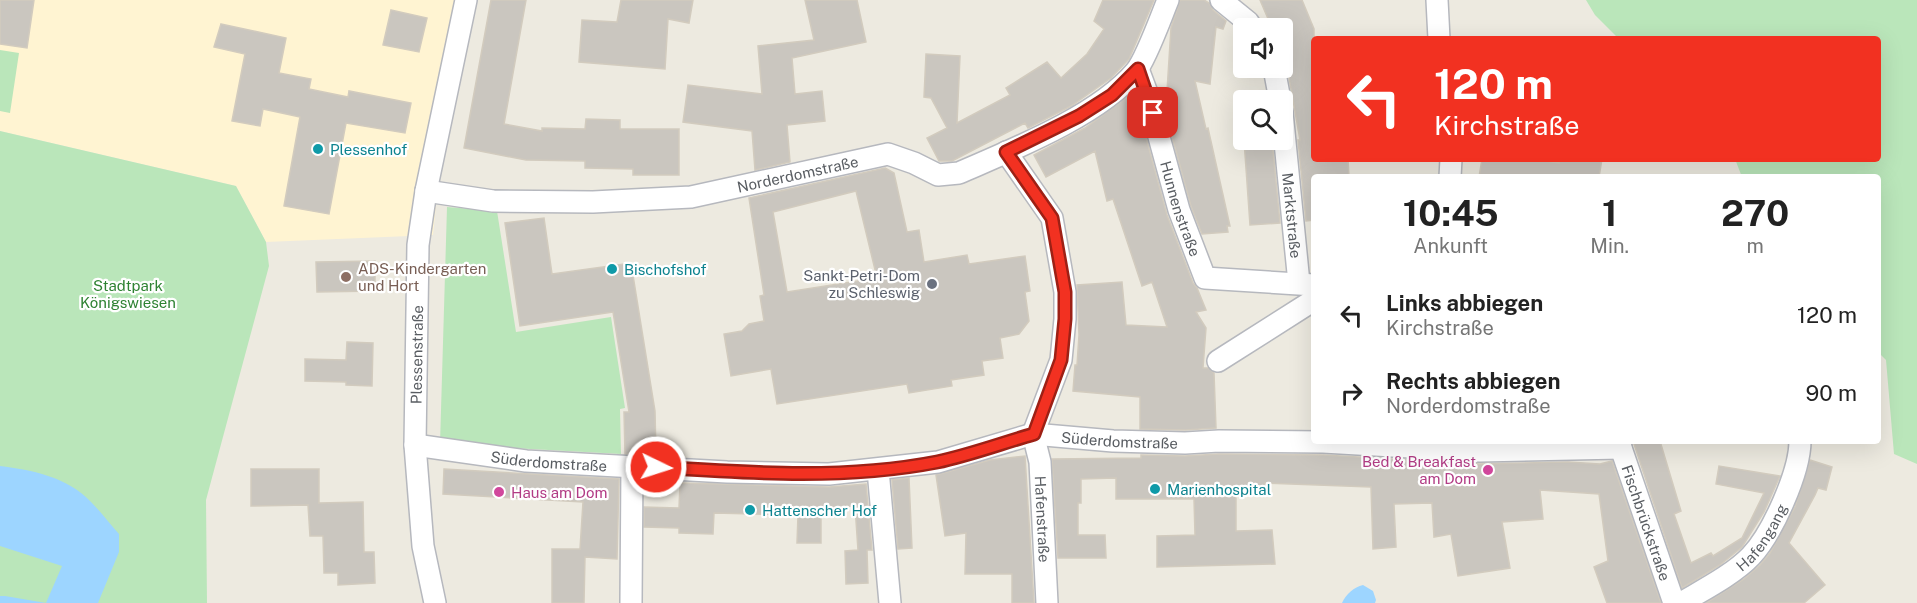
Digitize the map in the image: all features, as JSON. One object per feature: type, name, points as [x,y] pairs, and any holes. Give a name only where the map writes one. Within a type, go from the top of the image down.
[{"type":"street","name":"Plessenstraße","points":[[435,603],[423,546],[415,446],[418,245],[426,190],[465,0]]},
{"type":"street","points":[[1138,69],[1168,0]]},
{"type":"street","points":[[1221,0],[1243,18]]},
{"type":"street","points":[[1437,0],[1439,36]]},
{"type":"street","name":"Norderdomstraße","points":[[426,190],[493,201],[593,202],[691,197],[888,154],[938,175],[959,173],[1079,116],[1112,95],[1138,69]]},
{"type":"street","name":"Hunnenstraße","points":[[1138,69],[1147,93],[1179,210],[1205,278],[1307,284]]},
{"type":"street","name":"Marktstraße","points":[[1288,150],[1307,284]]},
{"type":"street","points":[[1006,152],[1052,218],[1065,292],[1061,360],[1034,434]]},
{"type":"street","points":[[1218,361],[1311,302]]},
{"type":"street","name":"Süderdomstraße","points":[[415,446],[526,461],[728,472],[829,474],[938,462],[1034,434],[1113,441],[1311,442]]},
{"type":"street","name":"Hafenstraße","points":[[1034,434],[1040,462],[1047,603]]},
{"type":"street","name":"Süderdomstraße","points":[[1358,444],[1480,451],[1621,444]]},
{"type":"street","name":"Fischbrückstraße","points":[[1621,444],[1674,603]]},
{"type":"street","name":"Hafengang","points":[[1681,603],[1711,586],[1750,556],[1765,537],[1783,501],[1800,451],[1800,444]]},
{"type":"street","points":[[631,603],[632,466]]},
{"type":"street","points":[[878,470],[890,603]]},
{"type":"shaded area","points":[[0,0],[471,0],[440,168],[433,235],[266,242],[236,186],[0,131]]},
{"type":"green space","points":[[1586,0],[1917,0],[1917,464],[1894,454],[1886,360],[1881,355],[1881,174],[1741,174],[1736,162],[1881,162],[1881,36],[1616,36],[1595,15]]},
{"type":"green space","points":[[0,50],[19,53],[10,113],[0,111]]},
{"type":"green space","name":"Stadtpark Königswiesen","points":[[0,131],[236,186],[266,242],[269,266],[206,500],[207,603],[0,603]]},
{"type":"green space","points":[[447,207],[497,211],[516,332],[611,317],[625,408],[620,409],[621,454],[440,444]]},
{"type":"water","points":[[0,466],[49,476],[72,486],[91,502],[119,534],[119,552],[98,603],[46,603],[62,566],[0,546]]},
{"type":"water","points":[[1363,585],[1373,591],[1375,603],[1342,603],[1351,591]]},
{"type":"water","points":[[0,596],[5,596],[46,603],[0,603]]},
{"type":"building","points":[[0,0],[34,0],[27,48],[0,44]]},
{"type":"building","points":[[491,0],[526,0],[504,124],[542,131],[542,128],[585,129],[586,119],[620,120],[620,129],[679,129],[679,175],[633,175],[633,169],[585,168],[585,161],[526,160],[464,148]]},
{"type":"building","points":[[621,0],[693,0],[689,23],[668,19],[665,69],[579,62],[582,20],[617,22]]},
{"type":"building","points":[[805,0],[857,0],[866,42],[792,58],[795,94],[822,91],[825,121],[787,125],[790,162],[755,170],[752,131],[683,122],[688,85],[762,94],[758,46],[814,40]]},
{"type":"building","points":[[1103,0],[1154,0],[1129,59],[1111,78],[1071,106],[1028,128],[1025,123],[952,161],[939,161],[927,138],[947,128],[931,98],[924,97],[926,54],[960,56],[957,123],[1010,95],[1006,88],[1047,62],[1061,78],[1087,54],[1104,29],[1094,21]]},
{"type":"building","points":[[1180,0],[1204,0],[1226,21],[1223,29],[1216,27],[1210,84],[1195,81],[1230,226],[1227,226],[1228,232],[1202,234],[1191,206],[1164,107],[1166,107],[1171,28]]},
{"type":"building","points":[[1260,0],[1302,0],[1314,29],[1314,36],[1311,36],[1311,162],[1348,162],[1349,174],[1311,174],[1311,220],[1306,221],[1298,140],[1300,140],[1289,78],[1293,78],[1293,18],[1268,18]]},
{"type":"building","points":[[391,10],[427,18],[419,52],[383,45]]},
{"type":"building","points":[[221,24],[286,38],[279,73],[311,79],[309,89],[348,97],[349,91],[411,103],[405,133],[346,123],[329,214],[284,206],[300,117],[263,109],[260,126],[232,121],[245,54],[214,47]]},
{"type":"building","points":[[1130,95],[1135,97],[1167,215],[1206,310],[1196,312],[1206,328],[1203,368],[1208,368],[1214,373],[1216,428],[1140,429],[1140,397],[1073,391],[1079,335],[1077,285],[1122,282],[1126,325],[1167,327],[1152,282],[1142,286],[1113,199],[1107,201],[1095,151],[1046,177],[1034,155],[1085,128]]},
{"type":"building","points":[[1245,150],[1273,150],[1280,223],[1250,225]]},
{"type":"building","points":[[1482,162],[1602,162],[1600,174],[1480,174]]},
{"type":"building","name":"Sankt-Petri-Dom zu Schleswig","points":[[885,168],[894,173],[907,232],[919,230],[924,262],[967,255],[969,264],[1025,256],[1030,291],[1025,292],[1029,321],[1019,334],[1000,338],[1003,358],[982,361],[984,375],[951,380],[952,386],[909,393],[907,384],[777,404],[771,369],[731,376],[724,334],[742,331],[749,324],[764,321],[760,296],[764,295],[749,198]],"holes":[[[856,191],[877,278],[787,292],[773,212]]]},
{"type":"building","name":"Bischofshof","points":[[544,218],[552,274],[631,263],[655,411],[656,455],[625,454],[624,412],[629,412],[613,312],[520,326],[505,223]]},
{"type":"building","name":"ADS-Kindergarten und Hort","points":[[375,261],[375,291],[317,292],[316,262]]},
{"type":"building","points":[[347,342],[373,343],[372,386],[346,385],[346,382],[305,381],[305,359],[346,360]]},
{"type":"building","points":[[1634,444],[1661,444],[1681,511],[1674,514],[1691,563],[1711,553],[1713,556],[1742,538],[1764,493],[1716,484],[1719,466],[1780,476],[1764,512],[1742,547],[1720,565],[1682,588]]},
{"type":"building","points":[[1219,454],[1323,455],[1479,464],[1568,462],[1600,464],[1612,461],[1661,603],[1607,603],[1594,567],[1608,561],[1599,494],[1540,490],[1543,519],[1502,522],[1510,568],[1458,576],[1451,534],[1434,537],[1432,503],[1394,504],[1396,547],[1373,549],[1371,487],[1265,483],[1266,490],[1236,490],[1236,531],[1272,530],[1275,564],[1157,567],[1157,536],[1195,535],[1194,499],[1116,499],[1116,478],[1081,479],[1078,535],[1105,535],[1106,558],[1058,558],[1052,459]]},
{"type":"building","points":[[1025,456],[1034,603],[1012,603],[1012,574],[965,574],[966,533],[945,536],[936,475],[990,460]]},
{"type":"building","points":[[1810,460],[1832,467],[1826,490],[1818,488],[1789,543],[1825,585],[1804,603],[1706,603],[1744,579],[1770,553],[1795,507]]},
{"type":"building","points":[[251,469],[319,469],[319,503],[363,502],[364,552],[374,552],[375,583],[338,585],[338,573],[324,573],[323,536],[310,536],[308,505],[251,506]]},
{"type":"building","points":[[444,469],[619,479],[617,559],[585,557],[584,603],[552,603],[552,549],[580,549],[583,502],[443,494]]},
{"type":"building","points":[[909,478],[912,548],[898,549],[892,480]]},
{"type":"building","name":"Hattenscher Hof","points":[[680,483],[829,487],[866,484],[872,550],[867,550],[868,583],[846,584],[845,551],[858,550],[855,506],[821,508],[821,543],[797,543],[798,515],[714,513],[713,534],[679,533],[679,528],[644,527],[644,507],[679,508]]},
{"type":"place","name":"Plessenhof","points":[[318,149]]},
{"type":"place","name":"Bischofshof","points":[[612,269]]},
{"type":"place","name":"ADS-Kindergarten und Hort","points":[[346,277]]},
{"type":"place","name":"Sankt-Petri-Dom zu Schleswig","points":[[932,284]]},
{"type":"place","name":"Bed & Breakfast am Dom","points":[[1488,470]]},
{"type":"place","name":"Marienhospital","points":[[1155,489]]},
{"type":"place","name":"Haus am Dom","points":[[499,492]]},
{"type":"place","name":"Hattenscher Hof","points":[[750,510]]},
{"type":"route","points":[[656,467],[728,472],[829,474],[878,470],[938,462],[1034,434],[1061,360],[1065,292],[1052,218],[1006,152],[1079,116],[1112,95],[1138,69],[1153,113]]}]
